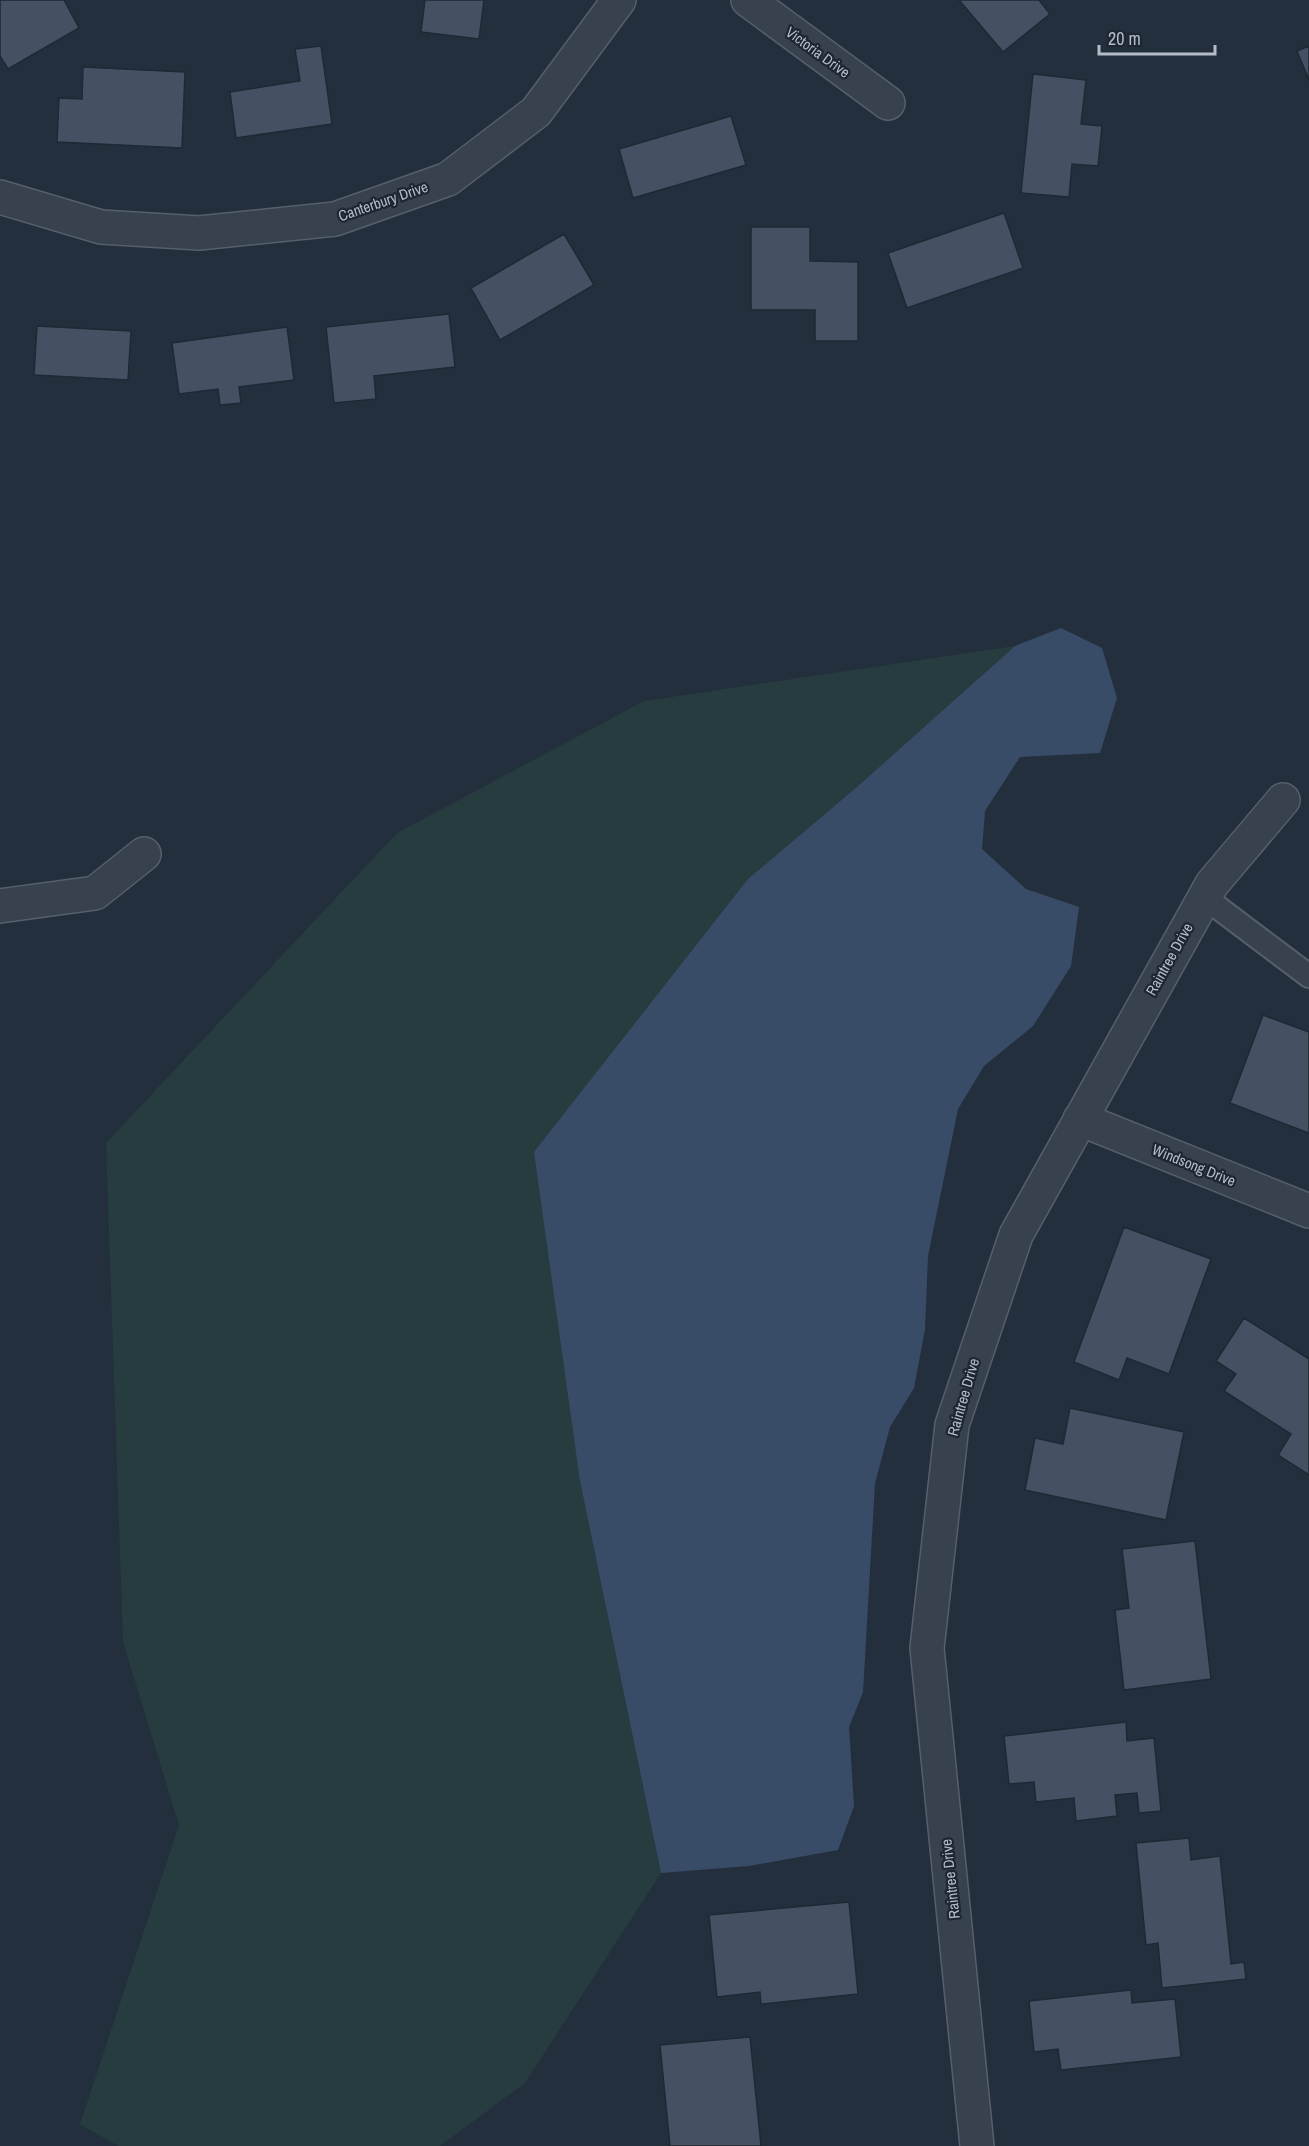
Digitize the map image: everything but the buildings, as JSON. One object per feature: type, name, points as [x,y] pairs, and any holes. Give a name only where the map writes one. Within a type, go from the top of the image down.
[{"type":"street","name":"Canterbury Drive","points":[[0,197],[101,227],[112,228],[199,233],[335,219],[448,179],[536,112],[620,0]]},
{"type":"street","name":"Victoria Drive","points":[[747,0],[888,103]]},
{"type":"street","name":"Raintree Drive","points":[[977,2146],[927,1648],[952,1425],[1016,1235],[1204,897],[1212,884],[1283,800]]},
{"type":"street","points":[[0,906],[95,893],[144,854]]},
{"type":"street","name":"Windsong Drive","points":[[1080,1119],[1309,1211]]},
{"type":"lane","points":[[1204,897],[1309,976]]},
{"type":"green space","points":[[1015,646],[858,786],[748,879],[580,1481],[661,1873],[525,2083],[440,2146],[118,2146],[80,2124],[179,1825],[123,1642],[106,1143],[397,833],[644,701]]},
{"type":"water","points":[[1061,628],[1102,648],[1117,698],[1100,753],[1020,757],[985,811],[982,849],[1026,889],[1079,907],[1071,966],[1033,1026],[984,1066],[958,1109],[928,1256],[925,1329],[914,1388],[890,1427],[875,1483],[863,1692],[849,1727],[854,1806],[838,1850],[749,1866],[661,1873],[580,1481],[534,1152],[748,879],[858,786],[1015,646]]}]
